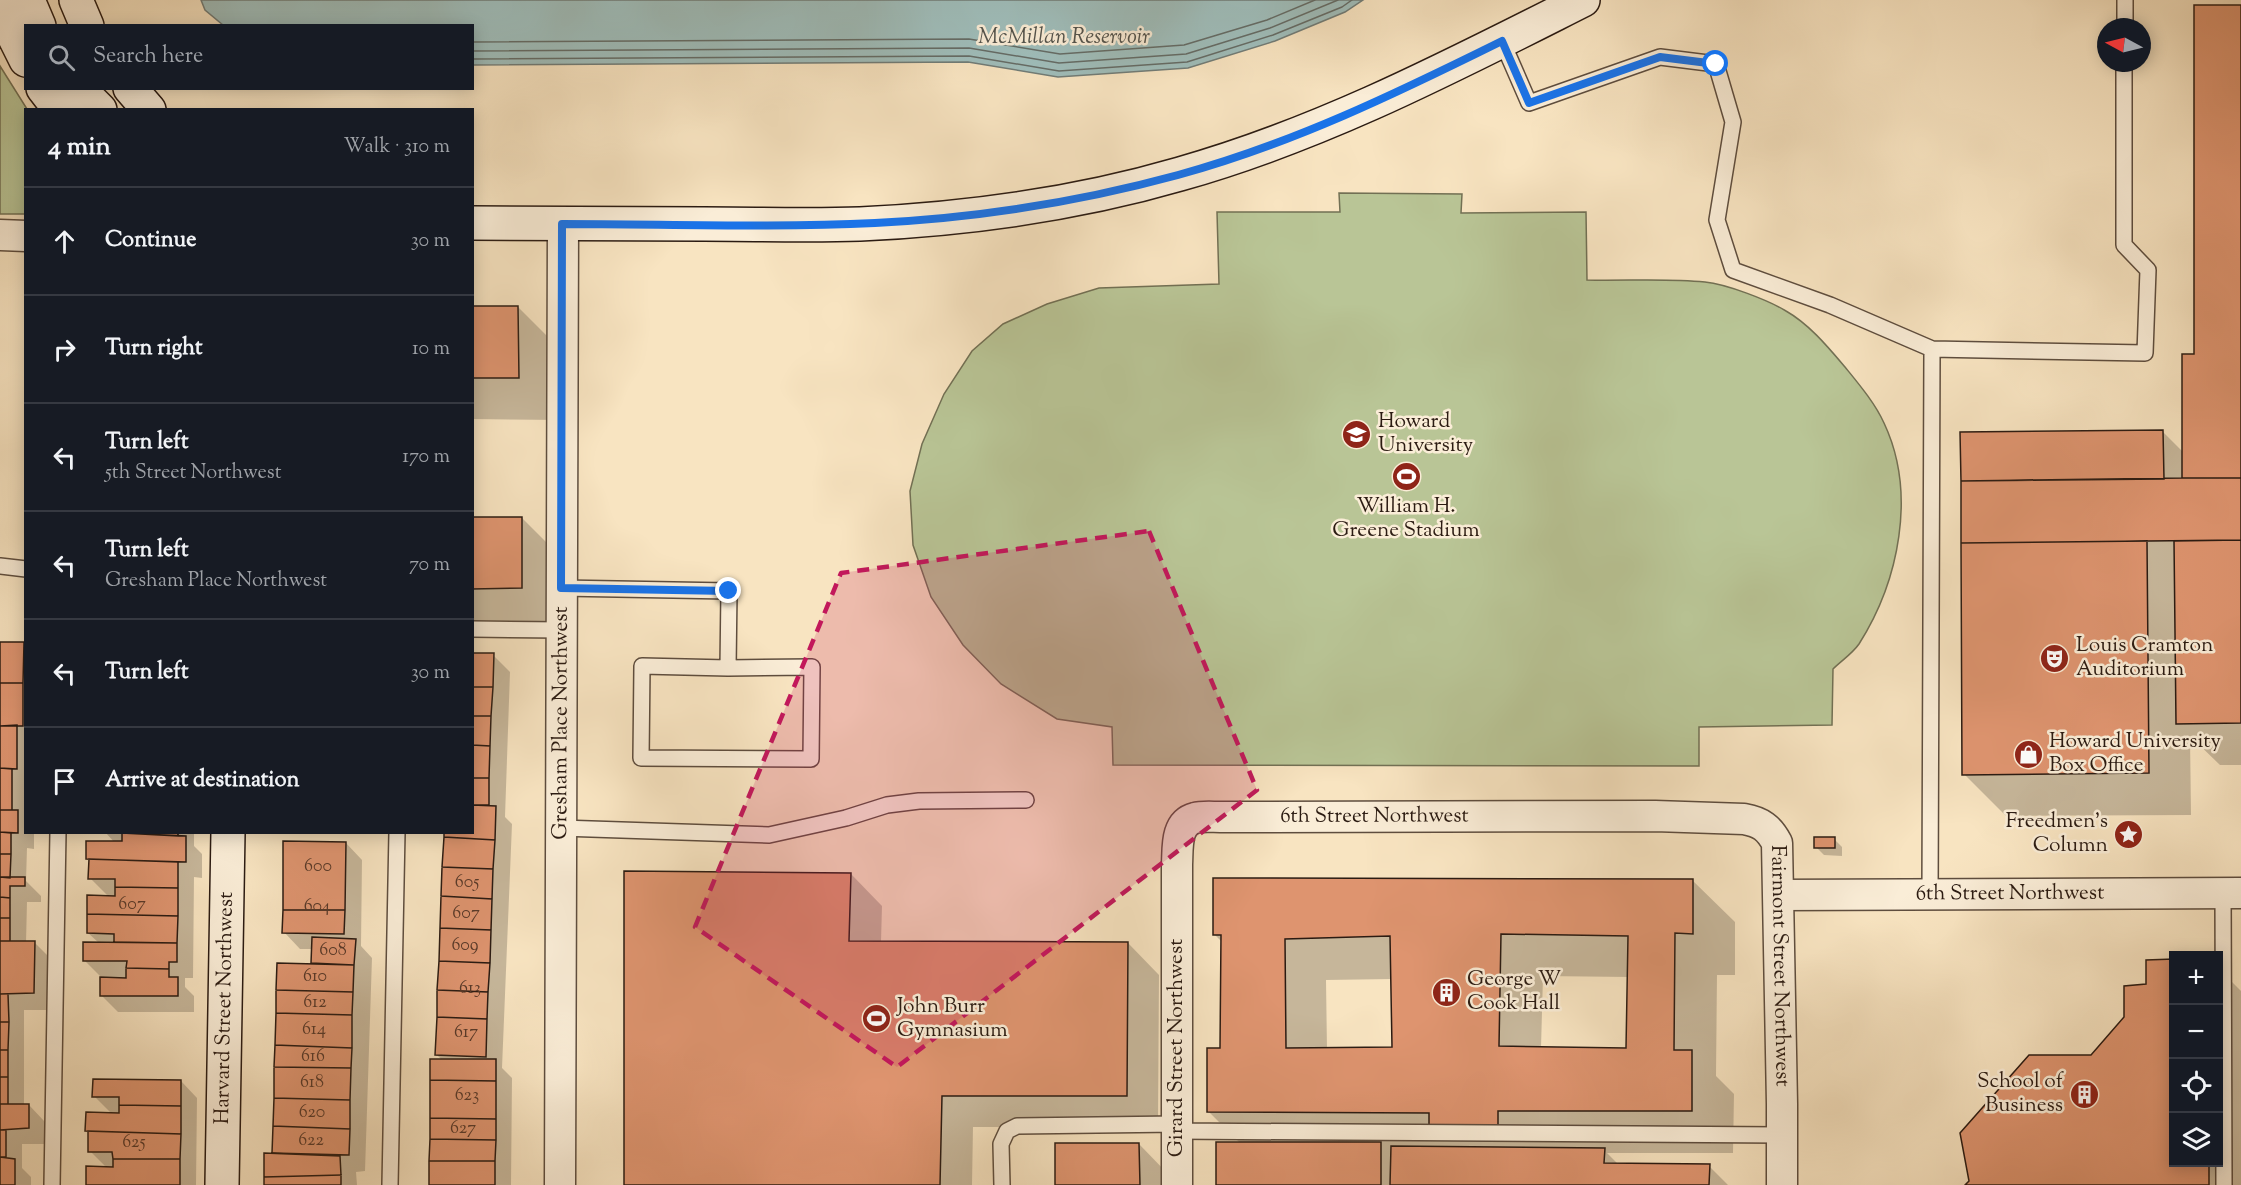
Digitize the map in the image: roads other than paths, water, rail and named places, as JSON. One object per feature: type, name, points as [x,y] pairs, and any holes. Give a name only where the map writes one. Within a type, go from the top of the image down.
[{"type":"street","points":[[28,0],[38,24]]},
{"type":"street","points":[[76,0],[86,24]]},
{"type":"street","points":[[474,223],[816,225],[878,223],[984,213],[1082,197],[1178,175],[1281,141],[1357,111],[1583,0]]},
{"type":"street","points":[[0,8],[24,56]]},
{"type":"street","points":[[45,90],[59,108]]},
{"type":"street","points":[[80,90],[98,108]]},
{"type":"street","points":[[132,90],[146,108]]},
{"type":"street","name":"Gresham Place Northwest","points":[[560,1185],[562,224]]},
{"type":"street","points":[[0,235],[24,236]]},
{"type":"street","name":"6th Street Northwest","points":[[1177,912],[1178,839],[1185,824],[1195,818],[1655,816]]},
{"type":"street","name":"Fairmont Street Northwest","points":[[1655,816],[1744,819],[1758,822],[1770,831],[1777,843],[1782,1185]]},
{"type":"street","name":"Harvard Street Northwest","points":[[222,1185],[228,834]]},
{"type":"street","name":"6th Street Northwest","points":[[1779,896],[2232,893]]},
{"type":"street","name":"Girard Street Northwest","points":[[1177,912],[1177,1185]]},
{"type":"lane","points":[[2124,18],[2125,0]]},
{"type":"lane","points":[[1502,41],[1529,103],[1660,57],[1716,64],[1733,122],[1717,220],[1733,270],[1830,305],[1932,349],[2145,353],[2148,270],[2124,245],[2124,72]]},
{"type":"lane","points":[[1930,895],[1932,349]]},
{"type":"lane","points":[[0,566],[24,569]]},
{"type":"lane","points":[[561,588],[729,591],[728,668]]},
{"type":"lane","points":[[474,628],[562,630]]},
{"type":"lane","points":[[642,666],[728,668],[812,667],[811,759],[641,758],[642,666]]},
{"type":"lane","points":[[561,828],[769,835],[846,818],[887,805],[919,801],[1026,800]]},
{"type":"lane","points":[[52,1185],[58,834]]},
{"type":"lane","points":[[390,1185],[396,834]]},
{"type":"lane","points":[[2224,1185],[2232,893]]},
{"type":"lane","points":[[1002,1185],[1001,1144],[1007,1131],[1017,1126],[1782,1135]]},
{"type":"water","name":"McMillan Reservoir","points":[[201,0],[1363,0],[1345,12],[1275,41],[1188,68],[1058,77],[968,62],[474,65],[474,24],[222,24],[205,10]]},
{"type":"place","name":"Howard University","points":[[1357,434]]},
{"type":"place","name":"William H. Greene Stadium","points":[[1406,476]]},
{"type":"place","name":"Louis Cramton Auditorium","points":[[2055,658]]},
{"type":"place","name":"Howard University Box Office","points":[[2028,754]]},
{"type":"place","name":"Freedmen's Column","points":[[2129,834]]},
{"type":"place","name":"George W Cook Hall","points":[[1446,992]]},
{"type":"place","name":"John Burr Gymnasium","points":[[876,1019]]},
{"type":"place","name":"School of Business","points":[[2084,1094]]}]
